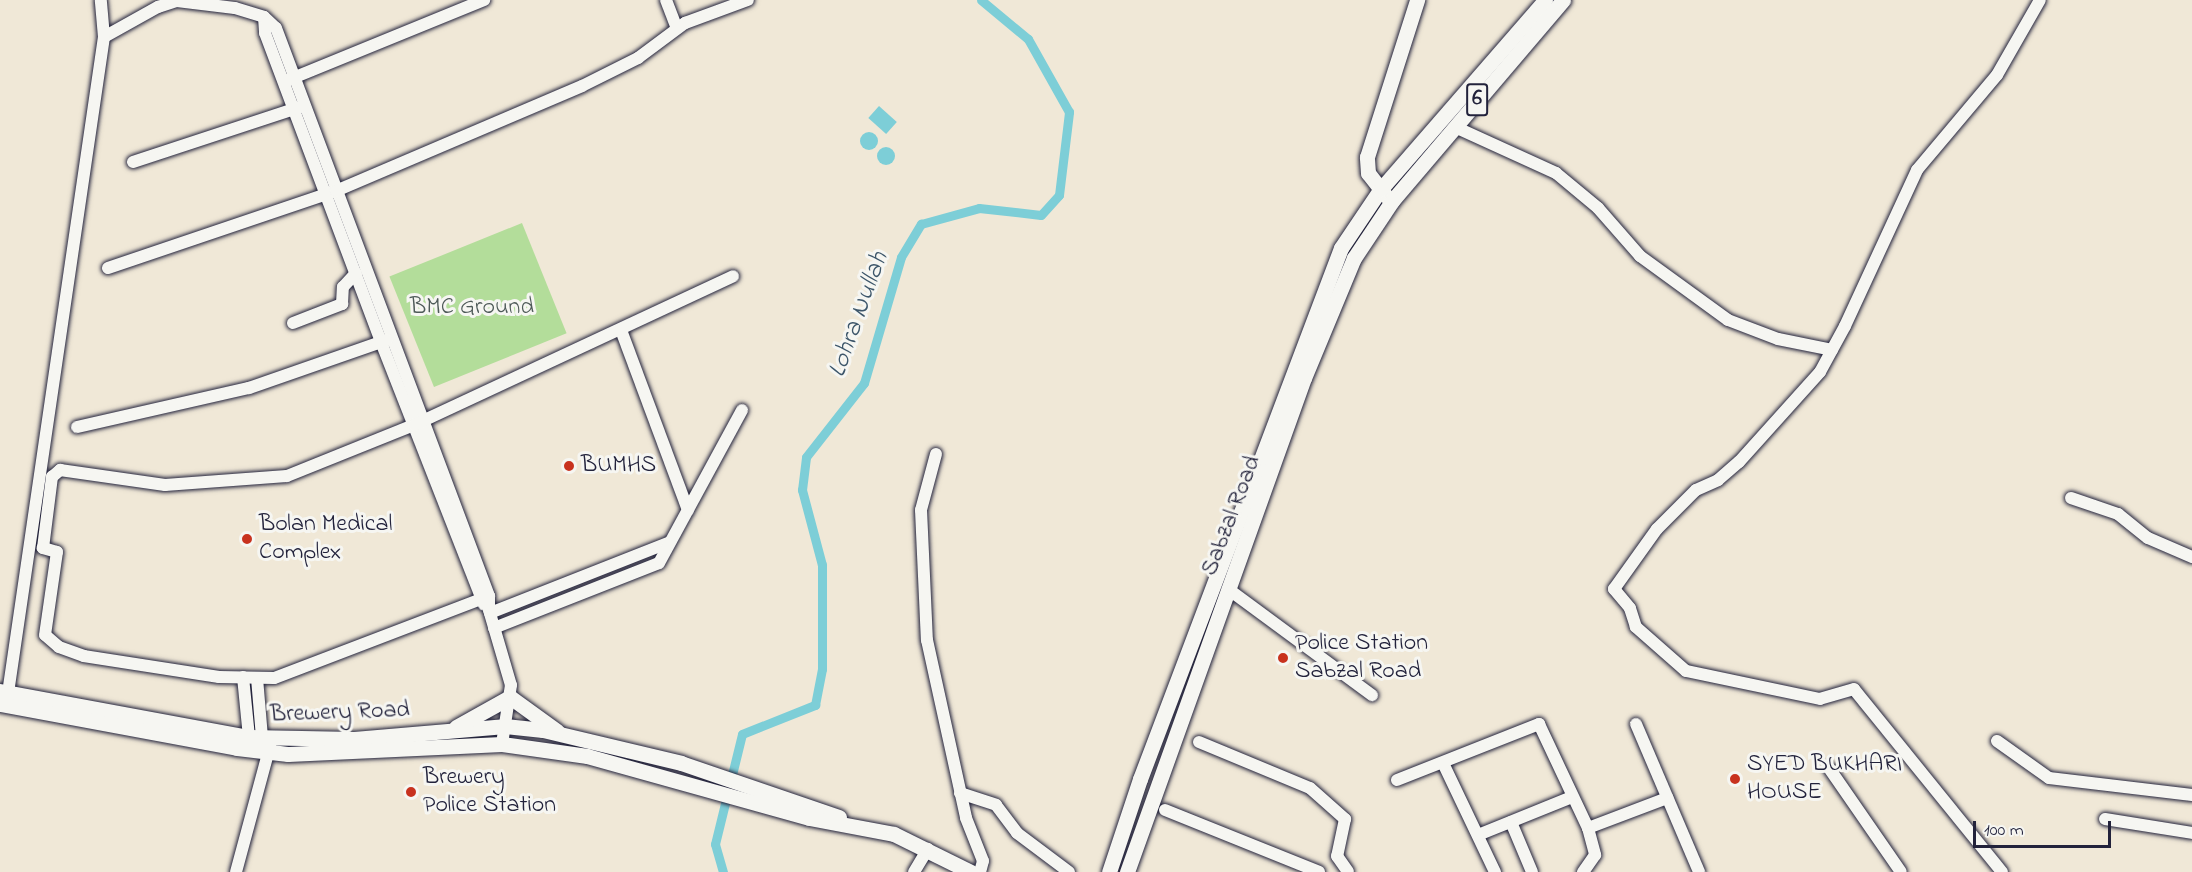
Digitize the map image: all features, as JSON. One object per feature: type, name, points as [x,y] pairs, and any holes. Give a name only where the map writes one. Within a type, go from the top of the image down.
[{"type":"main road","points":[[1392,201],[1380,190],[1368,173],[1367,157],[1417,0]]},
{"type":"main road","name":"6","points":[[1380,190],[1545,0]]},
{"type":"main road","name":"6","points":[[1392,201],[1563,0]]},
{"type":"main road","name":"Sabzal Road","points":[[1127,872],[1211,614],[1341,248],[1380,190]]},
{"type":"main road","name":"Sabzal Road","points":[[1109,872],[1211,614],[1228,589],[1304,378],[1354,258],[1392,201]]},
{"type":"main road","points":[[450,730],[510,697],[559,733]]},
{"type":"main road","name":"Brewery Road","points":[[4,698],[263,741],[502,744],[587,756],[778,802]]},
{"type":"main road","name":"Brewery Road","points":[[4,698],[263,741],[354,739],[505,726],[559,733],[681,764],[778,802]]},
{"type":"main road","points":[[778,802],[867,828],[928,849],[971,872]]},
{"type":"street","points":[[4,698],[104,37],[101,0]]},
{"type":"street","points":[[289,79],[484,0]]},
{"type":"street","points":[[666,0],[677,28]]},
{"type":"street","points":[[108,268],[332,192],[582,86],[638,58],[677,28],[747,0]]},
{"type":"street","points":[[2002,872],[1854,689],[1820,699],[1686,671],[1636,627],[1630,608],[1614,589],[1656,529],[1696,490],[1718,480],[1739,462],[1794,404],[1832,350],[1917,170],[1997,75],[2040,0]]},
{"type":"street","points":[[104,37],[158,7],[177,1],[201,1],[264,17],[276,28],[299,108],[419,423],[508,668],[510,697],[502,744]]},
{"type":"street","points":[[134,162],[299,108]]},
{"type":"street","points":[[1455,127],[1556,173],[1598,208],[1640,256],[1728,320],[1778,339],[1832,350]]},
{"type":"street","points":[[332,192],[356,273],[386,340]]},
{"type":"street","points":[[293,323],[342,304],[343,287],[356,273]]},
{"type":"street","points":[[484,598],[274,678],[243,677],[84,656],[52,642],[45,635],[57,552],[42,548],[52,477],[60,470],[165,484],[287,476],[419,423],[733,276]]},
{"type":"street","points":[[621,330],[687,510]]},
{"type":"street","points":[[77,427],[249,388],[386,340]]},
{"type":"street","points":[[494,628],[659,563],[742,410]]},
{"type":"street","points":[[936,454],[921,510],[921,561],[927,640],[960,793],[983,861],[980,872]]},
{"type":"street","points":[[2071,498],[2118,514],[2148,538],[2192,557]]},
{"type":"street","points":[[489,612],[670,542]]},
{"type":"street","points":[[1228,589],[1372,695]]},
{"type":"street","points":[[243,677],[263,741]]},
{"type":"street","points":[[236,872],[263,741],[257,678]]},
{"type":"street","points":[[1397,780],[1539,724],[1588,828],[1595,855],[1583,872]]},
{"type":"street","points":[[1635,724],[1699,872]]},
{"type":"street","points":[[1997,741],[2049,778],[2192,795]]},
{"type":"street","points":[[1199,742],[1310,788],[1345,819],[1337,855],[1348,872]]},
{"type":"street","points":[[1443,763],[1495,872]]},
{"type":"street","points":[[1829,768],[1901,872]]},
{"type":"street","points":[[960,793],[996,805],[1017,833],[1069,872]]},
{"type":"street","points":[[1478,835],[1572,797]]},
{"type":"street","points":[[1588,828],[1667,798]]},
{"type":"street","points":[[1165,810],[1319,872]]},
{"type":"street","points":[[2105,819],[2192,833]]},
{"type":"street","points":[[1511,822],[1532,872]]},
{"type":"street","points":[[914,872],[928,849]]},
{"type":"green space","name":"BMC Ground","points":[[522,223],[567,333],[434,387],[389,277]]},
{"type":"water","points":[[879,106],[897,122],[886,134],[868,118]]},
{"type":"water","points":[[869,132],[875,135],[878,141],[875,147],[869,150],[863,147],[860,141],[863,135]]},
{"type":"water","points":[[886,147],[892,150],[895,156],[892,162],[886,165],[880,162],[877,156],[880,150]]},
{"type":"waterway","name":"Lohra Nullah","points":[[723,872],[715,844],[742,734],[815,705],[822,669],[822,565],[802,490],[806,457],[864,383],[901,257],[921,224],[979,208],[1041,215],[1059,195],[1069,112],[1028,39],[981,0]]},
{"type":"place","name":"BUMHS","points":[[569,466]]},
{"type":"place","name":"Bolan Medical Complex","points":[[247,539]]},
{"type":"place","name":"Police Station Sabzal Road","points":[[1283,658]]},
{"type":"place","name":"SYED BUKHARI HOUSE","points":[[1735,779]]},
{"type":"place","name":"Brewery Police Station","points":[[411,792]]}]
